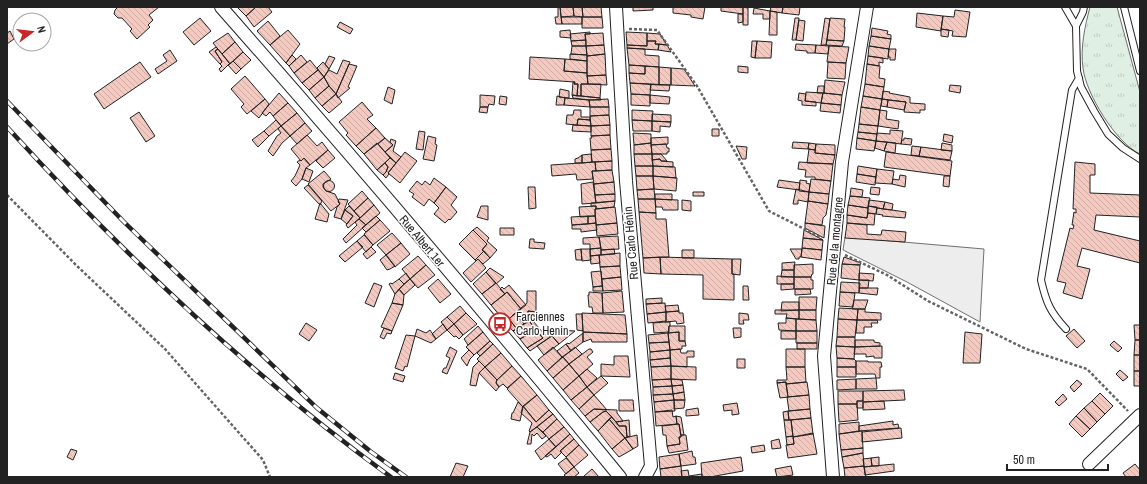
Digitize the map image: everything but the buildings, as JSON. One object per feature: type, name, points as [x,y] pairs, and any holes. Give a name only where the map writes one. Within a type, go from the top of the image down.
[{"type":"street","name":"Rue Albert 1er","points":[[222,7],[420,238],[620,477]]},
{"type":"street","name":"Rue Carlo Hénin","points":[[616,7],[616,28],[626,181],[651,466],[645,477]]},
{"type":"street","name":"Rue de la montagne","points":[[832,477],[824,356],[842,162],[866,7]]},
{"type":"street","points":[[1088,464],[1138,417]]},
{"type":"lane","points":[[1065,7],[1076,26]]},
{"type":"lane","points":[[1084,7],[1076,26],[1077,70],[1081,87],[1108,134],[1123,148],[1140,159]]},
{"type":"lane","points":[[1124,7],[1140,71]]},
{"type":"lane","points":[[1066,329],[1054,316],[1045,297],[1041,280],[1072,90],[1079,78]]},
{"type":"path","points":[[616,28],[657,30],[697,86],[769,211],[825,239],[833,250],[886,275],[928,301],[1026,348],[1087,369],[1138,417]]},
{"type":"path","points":[[7,195],[77,266],[165,349],[263,460],[270,477]]},
{"type":"green space","points":[[1090,7],[1117,7],[1140,92],[1140,154],[1121,140],[1112,129],[1096,104],[1085,79],[1082,60],[1083,45]]},
{"type":"shaded area","points":[[845,237],[984,249],[980,322],[907,282],[843,250]]},
{"type":"railway","points":[[7,101],[124,222],[317,408],[370,451],[406,477]]},
{"type":"railway","points":[[7,127],[51,175],[190,312],[288,397],[391,477]]},
{"type":"place","name":"Farciennes Carlo Henin","points":[[500,324]]}]
